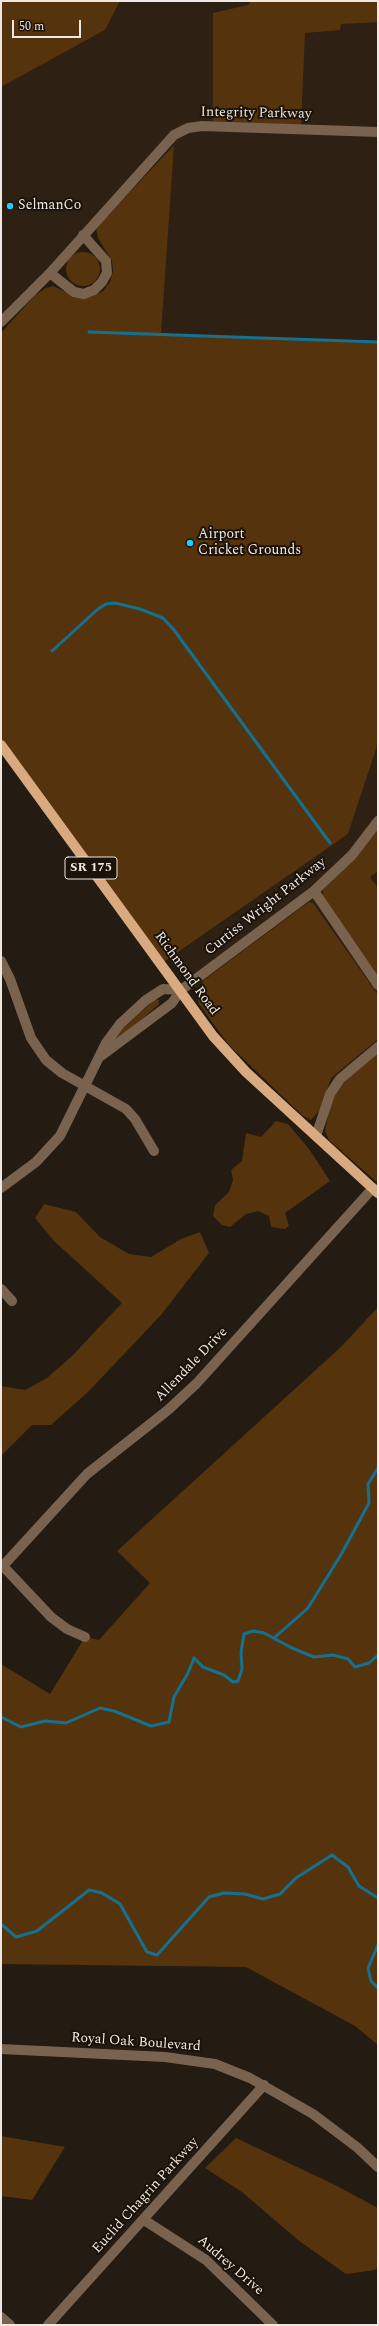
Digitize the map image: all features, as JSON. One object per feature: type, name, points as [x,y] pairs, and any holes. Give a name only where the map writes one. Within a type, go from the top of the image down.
[{"type":"main road","name":"Richmond Road","points":[[1,745],[181,990],[213,1036],[231,1056],[376,1190]]},
{"type":"street","name":"Integrity Parkway","points":[[1,322],[50,273],[174,135],[188,128],[202,126],[378,132]]},
{"type":"street","points":[[50,273],[74,292],[84,294],[94,290],[102,282],[107,273],[106,261],[83,235]]},
{"type":"street","name":"Curtiss Wright Parkway","points":[[101,1056],[172,1003],[181,990],[314,892],[352,855],[378,821]]},
{"type":"street","points":[[314,892],[378,985]]},
{"type":"street","points":[[1,961],[10,979],[28,1030],[38,1050],[53,1066],[131,1114],[154,1151]]},
{"type":"street","points":[[1,1188],[21,1174],[45,1153],[60,1136],[101,1056],[106,1043],[120,1024],[146,1000],[163,989],[181,990]]},
{"type":"street","points":[[316,1136],[330,1094],[340,1079],[378,1047]]},
{"type":"street","name":"Allendale Drive","points":[[2,1565],[87,1474],[168,1410],[197,1383],[376,1190]]},
{"type":"street","points":[[1,1289],[12,1301]]},
{"type":"street","points":[[2,1565],[51,1618],[84,1637]]},
{"type":"street","name":"Royal Oak Boulevard","points":[[1,2049],[190,2059],[233,2070],[264,2085],[331,2126],[378,2167]]},
{"type":"street","name":"Euclid Chagrin Parkway","points":[[48,2325],[264,2085]]},
{"type":"street","name":"Audrey Drive","points":[[144,2220],[206,2260],[273,2325]]},
{"type":"street","points":[[1,2317],[10,2325]]},
{"type":"shaded area","points":[[1,1],[120,1],[105,30],[1,87]]},
{"type":"shaded area","points":[[120,1],[378,1],[378,343],[161,335],[174,136],[1,322],[1,87],[105,30]]},
{"type":"shaded area","points":[[251,1],[378,1],[378,22],[341,24],[340,30],[305,33],[301,125],[213,121],[213,13],[248,5]]},
{"type":"shaded area","name":"Airport Cricket Grounds","points":[[174,145],[161,335],[378,343],[378,743],[348,834],[161,964],[1,745],[1,333],[35,295],[46,288],[53,286],[79,298],[91,297],[103,291],[110,282],[113,271],[112,261],[98,238],[96,228]]},
{"type":"shaded area","points":[[83,252],[95,257],[100,269],[95,281],[83,286],[71,281],[66,269],[71,257]]},
{"type":"shaded area","points":[[378,743],[378,1159],[269,1062],[168,960],[348,834]]},
{"type":"shaded area","points":[[378,828],[378,871],[370,877],[378,888],[378,979],[323,896],[323,890],[340,873]]},
{"type":"shaded area","points":[[309,902],[313,903],[378,995],[378,1039],[331,1078],[319,1111],[311,1120],[303,1116],[228,1044],[199,1004],[197,996],[204,980]]},
{"type":"shaded area","points":[[155,999],[159,1000],[159,1004],[124,1035],[111,1043],[120,1031]]},
{"type":"shaded area","points":[[378,1051],[378,1183],[329,1140],[325,1131],[330,1104],[343,1081]]},
{"type":"shaded area","points":[[276,1121],[288,1124],[309,1149],[330,1181],[285,1213],[289,1226],[285,1229],[271,1227],[269,1216],[258,1211],[246,1214],[230,1227],[222,1225],[213,1216],[215,1205],[229,1192],[233,1180],[231,1170],[242,1161],[246,1133],[261,1137]]},
{"type":"shaded area","points":[[44,1204],[76,1212],[100,1237],[129,1254],[151,1257],[181,1239],[200,1232],[209,1253],[161,1315],[88,1392],[51,1425],[32,1425],[1,1456],[1,1386],[25,1390],[47,1378],[72,1356],[122,1303],[54,1241],[35,1218]]},
{"type":"shaded area","points":[[378,1307],[378,2045],[355,2026],[246,1967],[1,1964],[1,1664],[50,1694],[85,1637],[99,1640],[150,1583],[117,1551],[342,1346]]},
{"type":"shaded area","points":[[1,2136],[65,2147],[32,2200],[1,2196]]},
{"type":"shaded area","points":[[236,2138],[333,2184],[378,2208],[378,2267],[375,2270],[346,2274],[298,2240],[242,2192],[205,2168]]},
{"type":"waterway","points":[[89,332],[378,342]]},
{"type":"waterway","points":[[52,651],[98,609],[106,604],[115,603],[140,609],[163,618],[174,630],[330,843]]},
{"type":"waterway","points":[[274,1638],[308,1608],[342,1553],[369,1503],[368,1484],[378,1468]]},
{"type":"waterway","points":[[1,1717],[21,1727],[45,1721],[66,1723],[100,1708],[114,1711],[151,1726],[169,1722],[174,1697],[188,1673],[194,1658],[203,1667],[224,1675],[233,1682],[238,1681],[242,1669],[241,1652],[244,1634],[253,1631],[264,1633],[292,1648],[314,1657],[333,1655],[348,1659],[355,1667],[369,1663],[378,1655]]},
{"type":"waterway","points":[[1,1924],[16,1937],[37,1931],[89,1890],[102,1893],[120,1904],[147,1952],[157,1955],[209,1897],[224,1893],[245,1894],[263,1899],[280,1894],[296,1878],[332,1855],[348,1867],[359,1886],[378,1898]]},
{"type":"waterway","points":[[378,1945],[368,1968],[371,1981],[378,1988]]},
{"type":"place","name":"SelmanCo","points":[[10,206]]},
{"type":"place","name":"Airport Cricket Grounds","points":[[190,543]]}]
